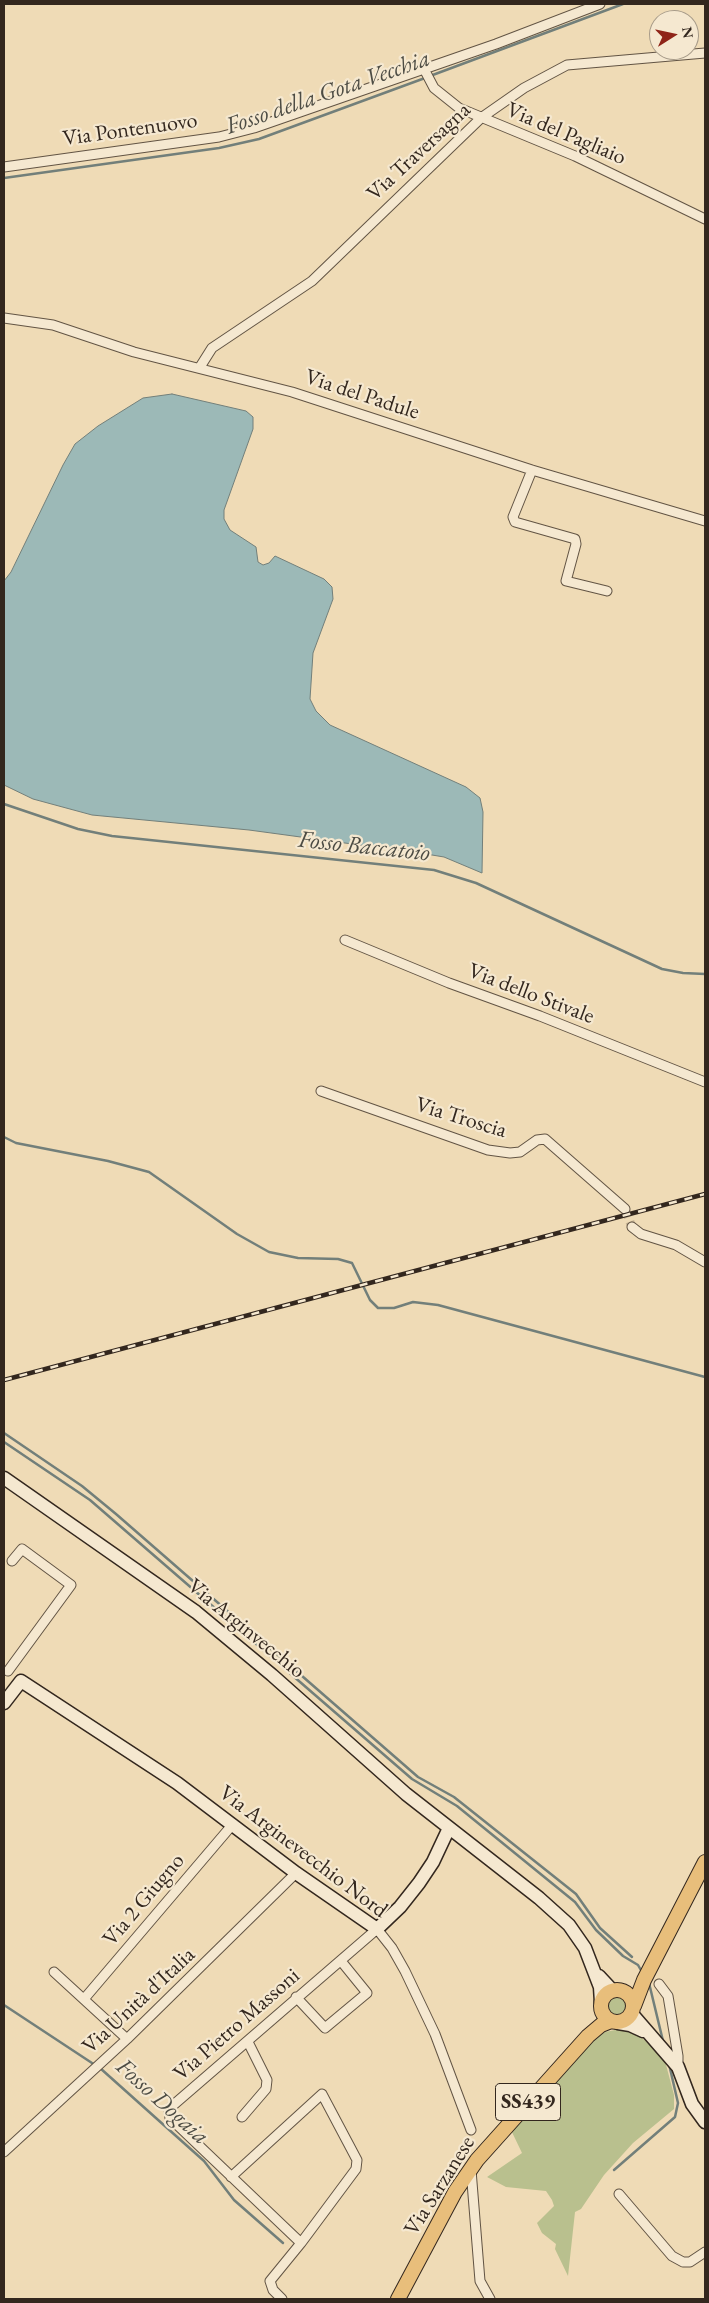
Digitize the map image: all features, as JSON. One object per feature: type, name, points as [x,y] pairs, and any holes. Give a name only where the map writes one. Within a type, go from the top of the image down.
[{"type":"main road","name":"Via Arginvecchio","points":[[4,1478],[196,1612],[272,1674],[406,1794],[539,1898],[569,1925],[585,1948],[596,1972]]},
{"type":"main road","points":[[4,1703],[21,1681]]},
{"type":"main road","name":"Via Arginevecchio Nord","points":[[21,1681],[177,1783],[296,1873],[377,1929]]},
{"type":"main road","points":[[377,1929],[400,1907],[419,1883],[433,1862],[449,1828]]},
{"type":"main road","points":[[632,2010],[647,1975],[705,1862]]},
{"type":"main road","points":[[596,1972],[617,1991],[630,1997],[632,2010],[646,2032],[674,2062],[692,2104],[705,2122]]},
{"type":"main road","points":[[596,1972],[608,2015],[646,2032]]},
{"type":"main road","name":"SS439","points":[[632,2010],[626,2020],[608,2015],[605,1995],[630,1989],[647,1975]]},
{"type":"main road","name":"Via Sarzanese","points":[[398,2299],[455,2192],[482,2153],[608,2015]]},
{"type":"street","name":"Via Pontenuovo","points":[[4,167],[219,137],[254,128],[425,71],[600,4]]},
{"type":"street","name":"Via Traversagna","points":[[200,367],[212,348],[312,281],[481,118],[524,88],[567,65],[705,52]]},
{"type":"street","name":"Via del Pagliaio","points":[[425,71],[430,83],[440,94],[459,108],[575,156],[705,219]]},
{"type":"street","name":"Via del Padule","points":[[4,318],[53,325],[134,352],[200,367],[292,392],[532,470],[705,521]]},
{"type":"street","points":[[532,470],[513,517],[515,522],[574,538],[576,544],[566,581],[607,590]]},
{"type":"street","name":"Via dello Stivale","points":[[345,940],[449,983],[540,1016],[705,1082]]},
{"type":"street","name":"Via Troscia","points":[[321,1091],[488,1150],[510,1153],[520,1152],[537,1140],[545,1139],[625,1209]]},
{"type":"street","points":[[632,1227],[641,1234],[676,1245],[705,1262]]},
{"type":"street","points":[[12,1561],[22,1549],[71,1585],[6,1670],[21,1681]]},
{"type":"street","name":"Via 2 Giugno","points":[[84,1999],[233,1824]]},
{"type":"street","name":"Via Unità d'Italia","points":[[4,2152],[127,2039],[296,1873]]},
{"type":"street","name":"Via Pietro Massoni","points":[[301,2243],[170,2118],[169,2112],[172,2107],[248,2042],[296,1997],[377,1929]]},
{"type":"street","name":"Via Arginevecchio Nord","points":[[377,1929],[392,1948],[405,1971],[435,2034],[471,2130]]},
{"type":"street","points":[[296,1997],[325,2028],[367,1993],[341,1961]]},
{"type":"street","points":[[54,1972],[127,2039]]},
{"type":"street","points":[[659,1984],[668,1996],[678,2056],[674,2062]]},
{"type":"street","points":[[242,2117],[266,2089],[267,2080],[248,2042]]},
{"type":"street","points":[[231,2177],[322,2094],[357,2160],[356,2169],[270,2281],[273,2290],[280,2299]]},
{"type":"street","points":[[471,2170],[480,2281],[490,2299]]},
{"type":"street","points":[[619,2194],[672,2256],[684,2262],[690,2262],[705,2252]]},
{"type":"green space","points":[[617,1995],[624,1998],[627,2005],[624,2012],[617,2015],[610,2012],[607,2005],[610,1998]]},
{"type":"green space","points":[[620,2029],[634,2032],[656,2049],[665,2061],[674,2095],[674,2109],[633,2143],[604,2175],[581,2209],[575,2212],[568,2276],[555,2249],[556,2244],[542,2233],[537,2223],[554,2206],[546,2191],[506,2187],[487,2177],[522,2153],[510,2128],[594,2038],[605,2032]]},
{"type":"water","points":[[172,394],[246,411],[253,417],[253,429],[224,510],[224,519],[230,530],[256,547],[258,562],[263,565],[269,563],[275,556],[324,579],[332,587],[333,599],[313,653],[310,699],[316,711],[330,725],[466,787],[480,798],[483,812],[482,873],[444,857],[426,854],[249,830],[92,815],[33,799],[4,785],[4,581],[11,572],[75,444],[98,426],[143,398]]},
{"type":"waterway","name":"Fosso della Gota Vecchia","points":[[430,76],[623,4]]},
{"type":"waterway","name":"Fosso della Gota Vecchia","points":[[4,178],[219,148],[259,139],[425,78]]},
{"type":"waterway","name":"Fosso Baccatoio","points":[[4,804],[78,829],[112,836],[434,870],[476,883],[662,969],[683,973],[705,974]]},
{"type":"waterway","points":[[4,1137],[16,1143],[108,1161],[149,1172],[237,1234],[269,1252],[298,1258],[338,1259],[352,1263],[370,1300],[378,1308],[394,1308],[413,1302],[438,1305],[705,1377]]},
{"type":"waterway","points":[[4,1433],[82,1486],[116,1514],[418,1777],[454,1797],[576,1894],[600,1928],[632,1957]]},
{"type":"waterway","points":[[4,1442],[90,1500],[412,1779],[457,1806],[575,1902],[596,1930],[623,1956],[638,1965],[642,1972]]},
{"type":"waterway","points":[[649,1983],[663,2041]]},
{"type":"waterway","name":"Fosso Dogaia","points":[[4,2005],[95,2065]]},
{"type":"waterway","points":[[614,2170],[675,2117],[678,2103],[669,2064]]},
{"type":"waterway","name":"Fosso Dogaia","points":[[100,2068],[204,2161],[234,2200],[283,2243]]},
{"type":"tunnel","points":[[625,1209],[632,1227]]},
{"type":"railway","points":[[4,1380],[705,1194]]}]
